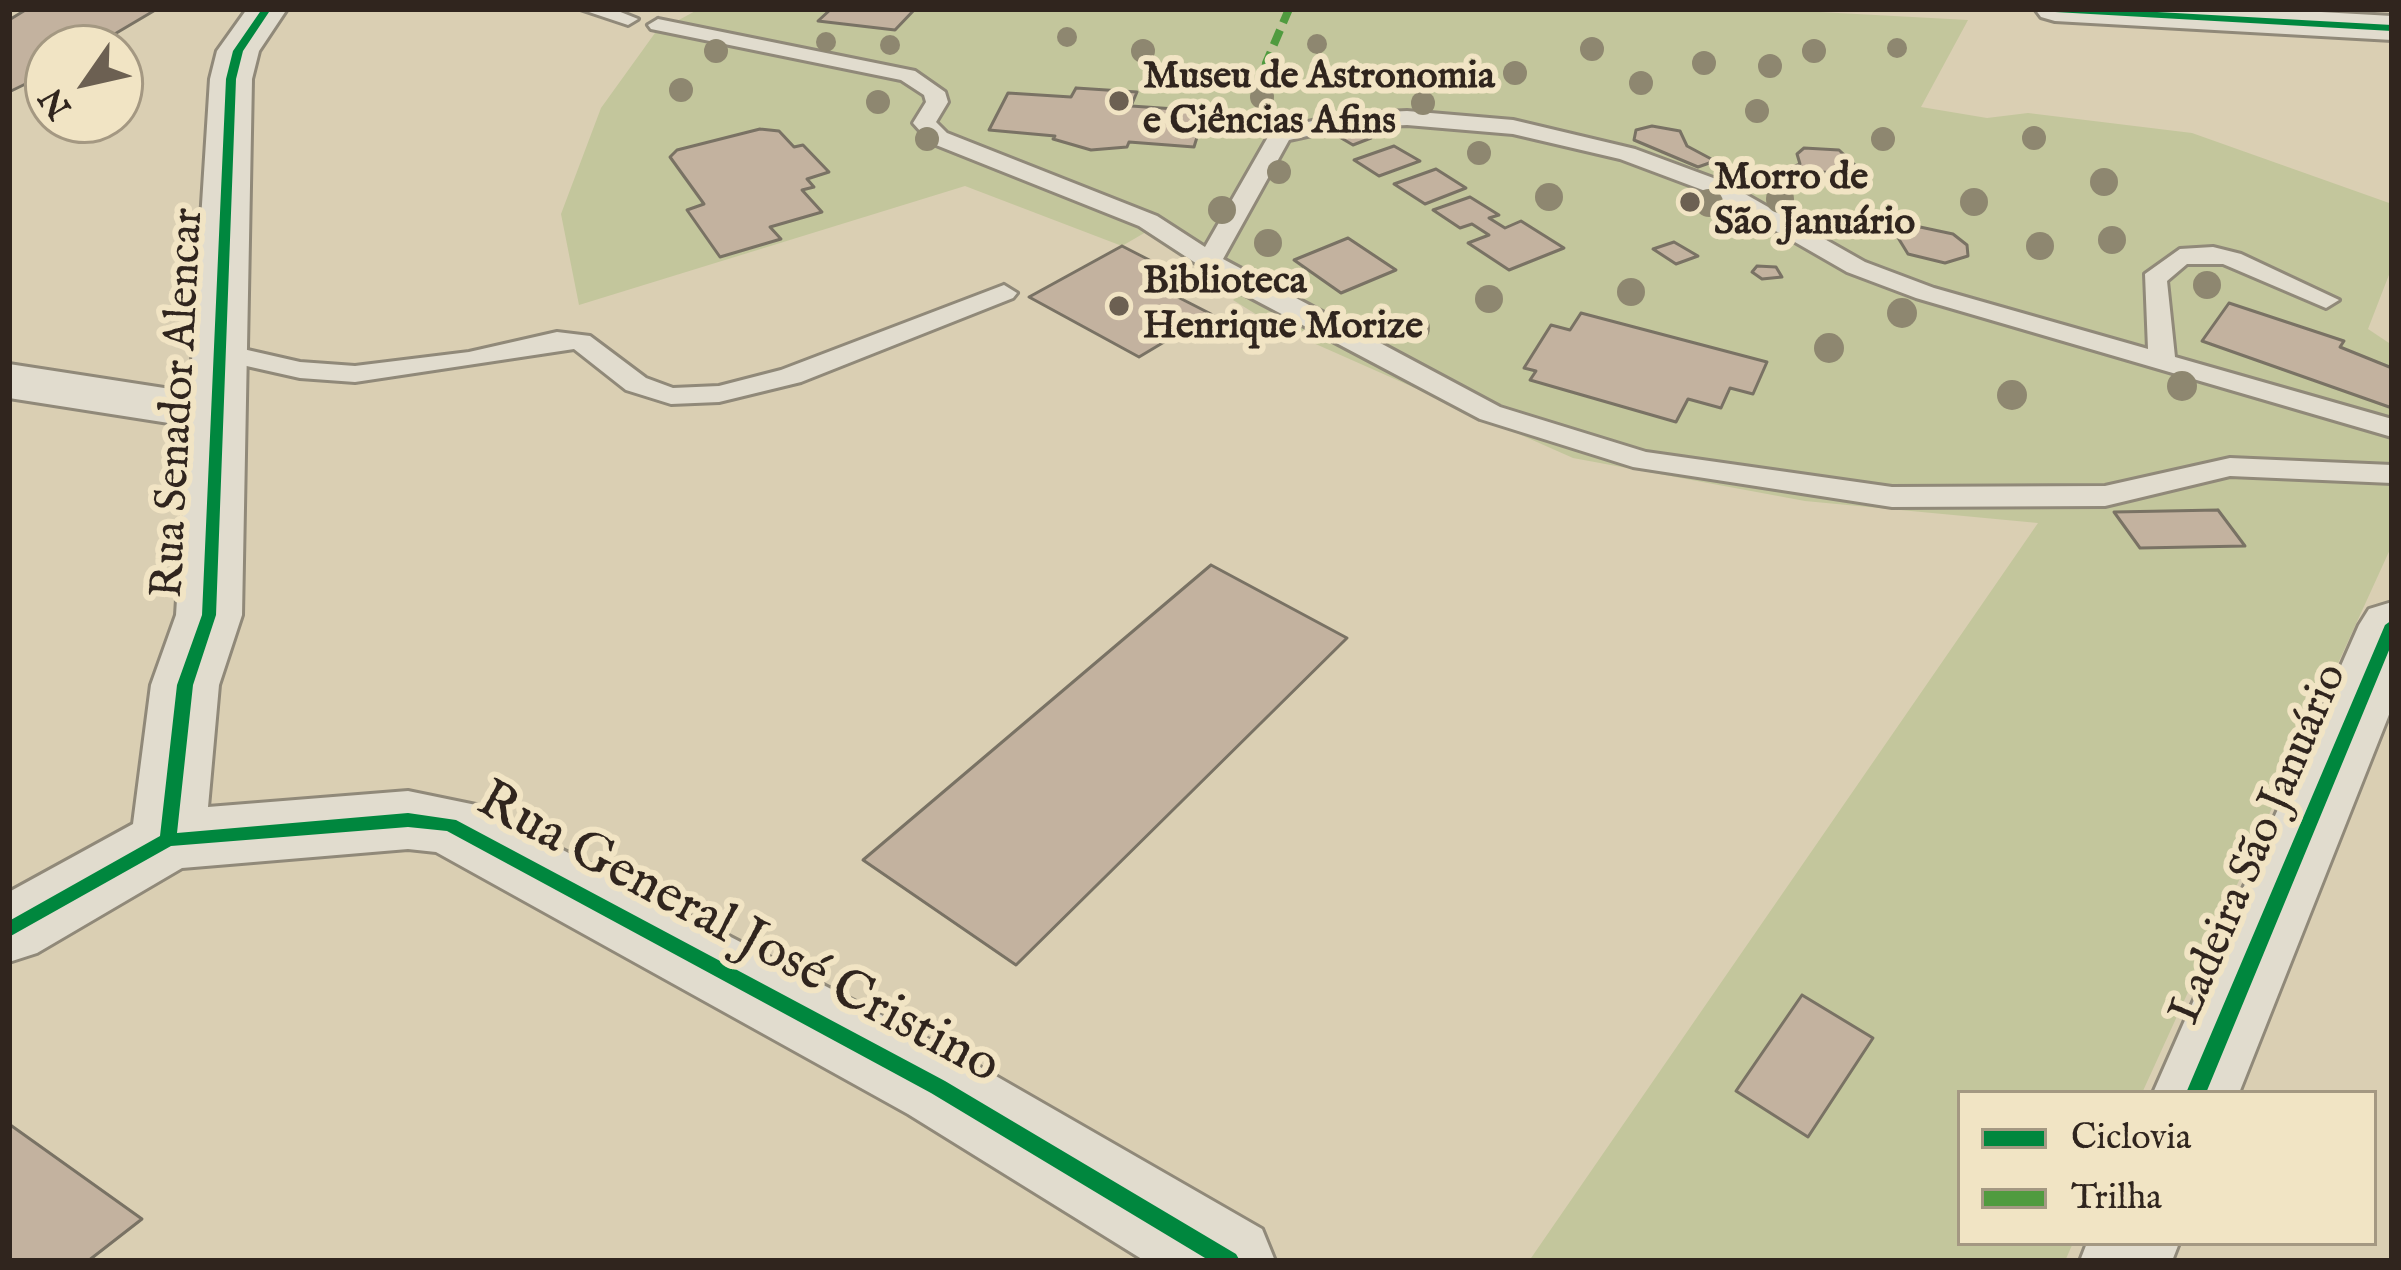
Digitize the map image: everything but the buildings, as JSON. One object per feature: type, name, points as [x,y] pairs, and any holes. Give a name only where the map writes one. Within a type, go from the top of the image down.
[{"type":"street","name":"Rua Senador Alencar","points":[[168,841],[185,685],[208,615],[231,79],[238,51],[267,9]]},
{"type":"street","points":[[2055,9],[2392,28]]},
{"type":"street","points":[[9,381],[217,413]]},
{"type":"street","name":"Ladeira São Januário","points":[[2197,1090],[2392,625]]},
{"type":"street","name":"Rua General José Cristino","points":[[168,841],[408,820],[450,825],[938,1087],[1229,1261]]},
{"type":"street","points":[[9,930],[168,841]]},
{"type":"lane","points":[[590,9],[628,19]]},
{"type":"lane","points":[[658,25],[908,75],[934,92],[937,102],[924,122],[928,130],[978,158],[1148,221],[1268,298],[1490,412],[1642,461],[1892,497],[2105,496],[2230,467],[2392,473]]},
{"type":"lane","points":[[1210,258],[1280,135],[1344,121],[1407,118],[1513,127],[1627,154],[1716,187],[1785,222],[1856,267],[1925,293],[2392,428]]},
{"type":"lane","points":[[2162,358],[2154,279],[2180,256],[2213,254],[2232,259],[2326,300]]},
{"type":"lane","points":[[221,352],[300,370],[355,374],[470,360],[557,340],[581,342],[636,384],[670,396],[719,394],[791,376],[1004,293]]},
{"type":"green space","points":[[699,9],[1764,9],[1968,20],[1921,107],[1987,118],[2028,113],[2192,133],[2392,204],[2392,267],[2368,329],[2392,345],[2392,545],[2143,1090],[1957,1090],[1957,1246],[2072,1246],[2065,1261],[1529,1261],[2038,523],[1805,501],[1573,458],[1275,326],[1233,300],[1240,294],[1146,232],[1122,246],[965,186],[579,305],[561,214],[601,108],[655,33]]},
{"type":"marked path","points":[[1280,135],[1262,97],[1266,63],[1289,9]]},
{"type":"cycle path","points":[[168,840],[185,685],[209,615],[231,79],[238,51],[267,9]]},
{"type":"cycle path","points":[[2055,9],[2392,28]]},
{"type":"cycle path","points":[[2197,1090],[2392,625]]},
{"type":"cycle path","points":[[9,930],[168,840],[408,820],[450,825],[938,1087],[1229,1261]]},
{"type":"place","name":"Museu de Astronomia e Ciências Afins","points":[[1119,101]]},
{"type":"place","name":"Morro de São Januário","points":[[1690,202]]},
{"type":"place","name":"Biblioteca Henrique Morize","points":[[1119,306]]}]
